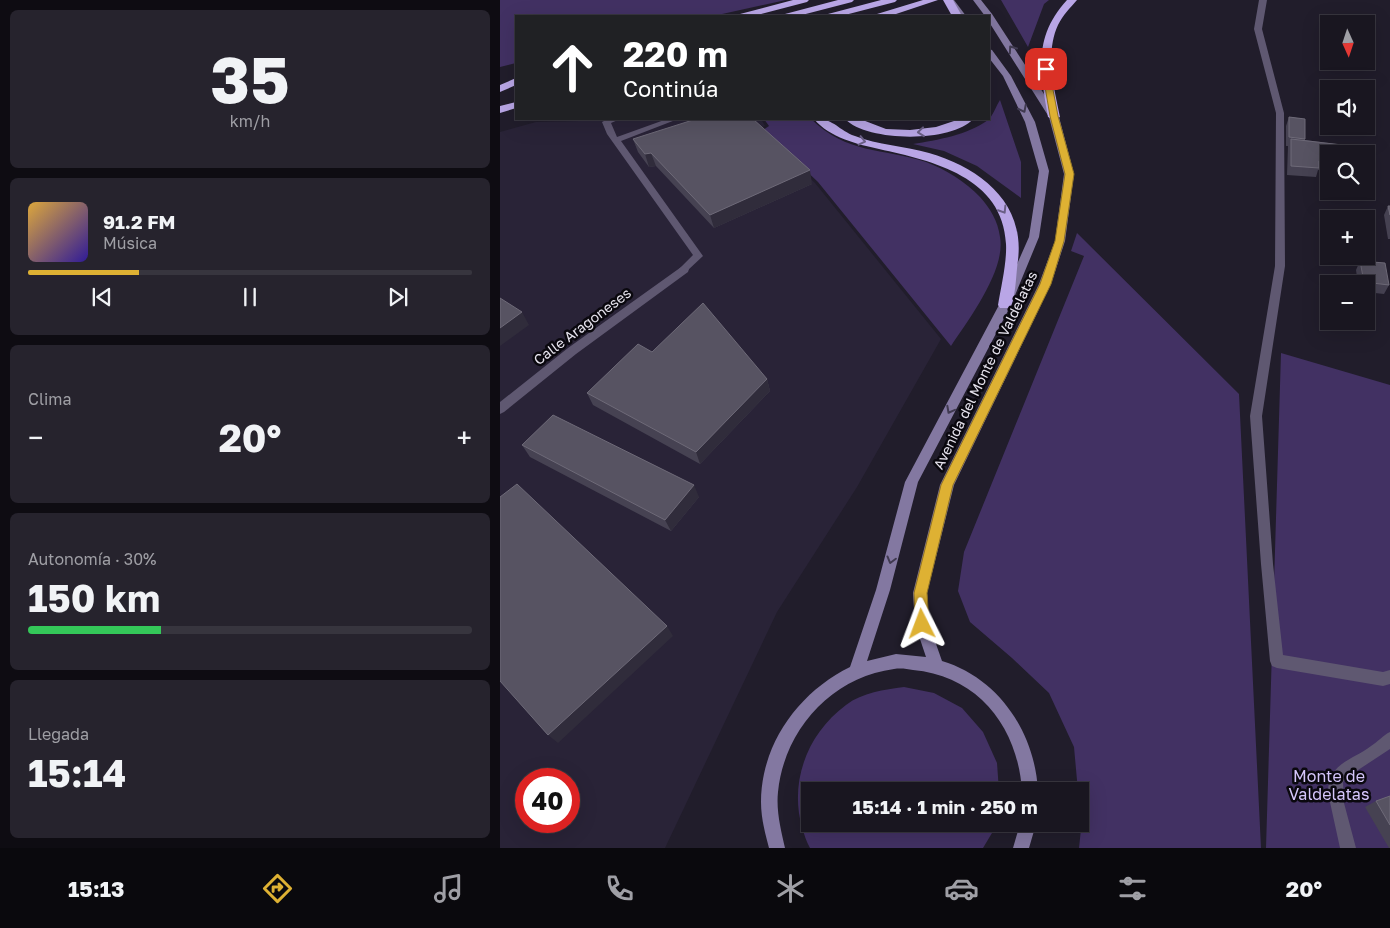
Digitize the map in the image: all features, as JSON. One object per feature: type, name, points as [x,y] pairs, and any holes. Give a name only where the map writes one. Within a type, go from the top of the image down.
[{"type":"highway","points":[[747,15],[804,0]]},
{"type":"highway","points":[[792,15],[849,0]]},
{"type":"highway","points":[[835,15],[892,0]]},
{"type":"highway","points":[[883,15],[932,0]]},
{"type":"highway","points":[[949,0],[956,15]]},
{"type":"highway","points":[[1054,116],[1046,69],[1048,35],[1063,9],[1072,0]]},
{"type":"highway","points":[[500,76],[515,73]]},
{"type":"highway","points":[[500,89],[515,82]]},
{"type":"highway","points":[[500,97],[515,92]]},
{"type":"highway","points":[[500,112],[515,104]]},
{"type":"highway","points":[[500,112],[515,112]]},
{"type":"highway","points":[[822,120],[851,138],[926,156],[972,175],[992,193],[1008,218],[1013,245],[1005,305]]},
{"type":"highway","points":[[853,120],[877,130],[917,134],[947,129],[965,120]]},
{"type":"street","points":[[949,0],[961,15]]},
{"type":"street","name":"Avenida del Monte de Valdelatas","points":[[977,0],[988,15]]},
{"type":"street","name":"Avenida del Monte de Valdelatas","points":[[936,665],[922,624],[920,593],[947,485],[1046,284],[1060,241],[1069,174],[1054,116],[990,18]]},
{"type":"street","name":"Avenida del Monte de Valdelatas","points":[[856,671],[883,590],[912,482],[1005,305],[1034,237],[1044,171],[1030,122],[1007,76],[990,53]]},
{"type":"street","name":"Calle Aragoneses","points":[[500,409],[572,352],[684,269]]},
{"type":"street","points":[[777,848],[771,824],[770,785],[780,747],[799,715],[818,695],[856,671],[896,661],[936,665],[969,679],[998,704],[1019,736],[1030,774],[1030,782]]},
{"type":"street","points":[[1021,848],[1026,832]]},
{"type":"lane","points":[[1263,0],[1258,29],[1280,113],[1280,266],[1256,416],[1267,564],[1277,661],[1383,679],[1390,677]]},
{"type":"lane","points":[[613,120],[606,122],[616,140],[698,256],[684,269]]},
{"type":"lane","points":[[616,140],[671,120]]},
{"type":"lane","points":[[1348,848],[1337,802],[1336,779],[1344,770],[1389,744]]},
{"type":"shaded area","points":[[582,120],[762,120],[765,126],[759,129],[815,183],[941,339],[857,487],[777,612],[665,848],[500,848],[500,132],[536,122]]},
{"type":"green space","points":[[500,0],[786,0],[718,15],[515,15],[515,63],[500,67]]},
{"type":"green space","points":[[1001,0],[1049,0],[1044,4],[1028,47]]},
{"type":"green space","points":[[1000,100],[1021,162],[1021,198],[977,166],[944,151],[913,144],[932,141],[971,130],[990,120]]},
{"type":"green space","points":[[765,120],[812,120],[838,139],[866,148],[926,162],[940,168],[962,181],[984,201],[993,215],[999,231],[1000,250],[997,264],[984,294],[951,346],[818,182],[763,130],[769,126]]},
{"type":"green space","points":[[1077,233],[1239,394],[1261,848],[1079,848],[1081,832],[1089,832],[1089,782],[1077,782],[1074,747],[1049,693],[970,622],[958,591],[964,552],[1084,256],[1071,251]]},
{"type":"green space","name":"Monte de Valdelatas","points":[[1281,353],[1390,385],[1390,848],[1266,848]]},
{"type":"green space","points":[[904,687],[934,693],[962,708],[983,732],[997,763],[998,782],[801,782],[801,821],[798,792],[800,776],[805,759],[821,729],[846,705],[859,697]]},
{"type":"green space","points":[[804,832],[992,832],[983,848],[810,848]]},
{"type":"building","points":[[1289,117],[1305,119],[1305,139],[1289,137]]},
{"type":"building","points":[[693,120],[754,120],[810,170],[710,215],[651,153],[645,154],[633,139]]},
{"type":"building","points":[[1291,139],[1342,145],[1320,145],[1319,168],[1291,166]]},
{"type":"building","points":[[1375,262],[1385,263],[1389,285],[1375,283],[1375,275],[1363,275],[1361,265],[1375,265]]},
{"type":"building","points":[[500,298],[522,312],[500,328]]},
{"type":"building","points":[[703,303],[767,379],[696,452],[587,393],[638,344],[652,352]]},
{"type":"building","points":[[553,415],[694,485],[665,520],[522,445]]},
{"type":"building","points":[[517,484],[667,626],[548,735],[500,681],[500,497]]},
{"type":"building","points":[[1390,796],[1390,825],[1376,801]]},
{"type":"route","points":[[922,624],[920,593],[947,485],[1046,284],[1060,241],[1069,174],[1054,116],[1046,69]]}]
